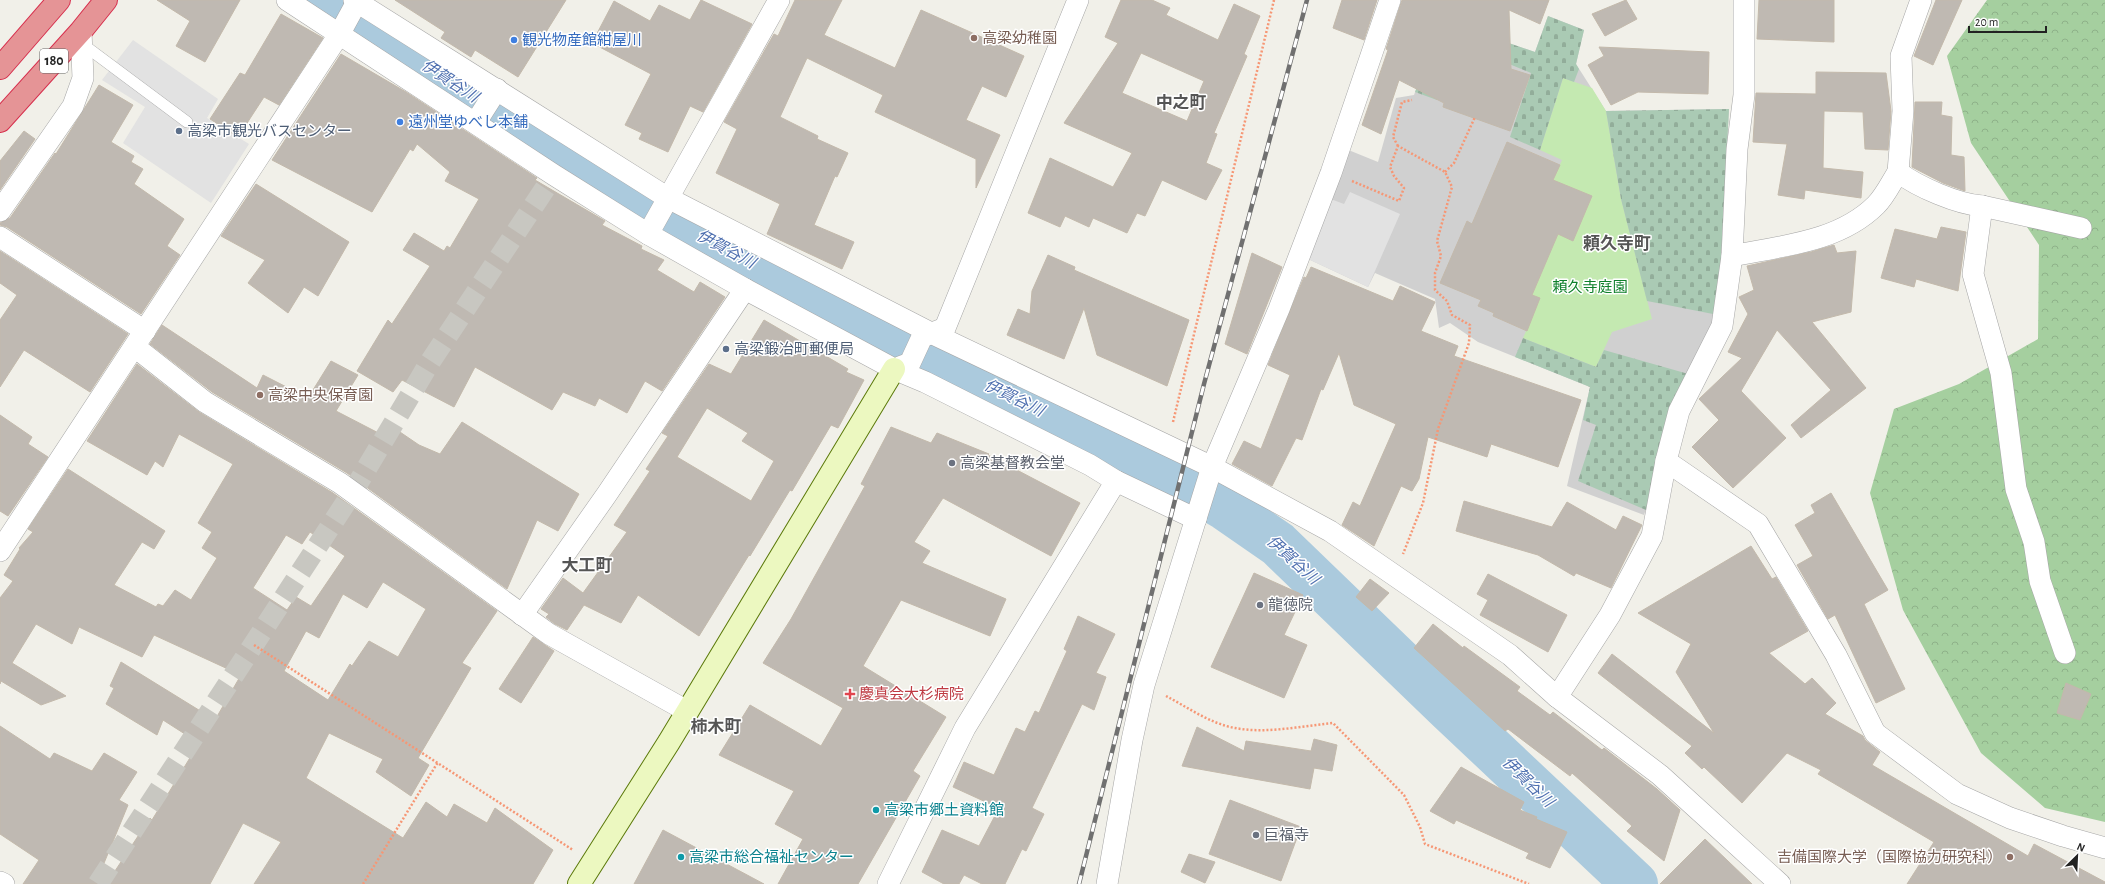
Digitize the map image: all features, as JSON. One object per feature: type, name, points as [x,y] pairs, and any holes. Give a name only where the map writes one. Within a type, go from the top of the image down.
[{"type":"highway","name":"180","points":[[0,68],[59,0]]},
{"type":"highway","name":"180","points":[[0,121],[81,37],[106,0]]},
{"type":"street","points":[[287,0],[478,120],[554,175],[651,230],[745,289],[902,366],[925,382],[1083,461],[1116,481],[1197,516]]},
{"type":"street","points":[[651,230],[779,0]]},
{"type":"street","points":[[579,884],[669,742],[902,366],[927,335],[945,328],[1078,0]]},
{"type":"street","points":[[1107,884],[1132,740],[1144,685],[1212,467],[1270,330],[1331,173],[1390,0]]},
{"type":"street","points":[[1557,697],[1610,615],[1652,536],[1666,461],[1679,411],[1722,326],[1732,256],[1737,149],[1744,95],[1744,0]]},
{"type":"street","points":[[1732,256],[1813,240],[1852,224],[1877,205],[1898,172],[1904,111],[1901,56],[1921,0]]},
{"type":"street","points":[[0,552],[340,32],[356,2],[666,201],[927,335],[1212,467],[1330,531],[1510,655],[1557,697],[1660,775],[1780,884]]},
{"type":"street","points":[[0,211],[73,106],[83,78],[81,37]]},
{"type":"street","points":[[478,120],[496,92]]},
{"type":"street","points":[[1898,172],[1909,180],[1968,204],[2081,228]]},
{"type":"street","points":[[1982,206],[1973,274],[2001,373],[2016,489],[2034,542],[2040,581],[2065,653]]},
{"type":"street","points":[[0,237],[140,339],[205,402],[340,483],[548,634],[687,711]]},
{"type":"street","points":[[522,615],[607,494],[745,289]]},
{"type":"street","points":[[1666,461],[1758,524],[1836,655],[1875,733],[1957,794],[2010,818],[2063,836],[2105,848]]},
{"type":"street","points":[[888,884],[966,728],[1116,481]]},
{"type":"street","points":[[0,882],[4,884]]},
{"type":"lane","points":[[81,37],[188,122]]},
{"type":"path","points":[[1167,447],[1274,0]]},
{"type":"path","points":[[1395,575],[1423,504],[1438,429],[1469,343],[1470,325],[1452,315],[1447,301],[1435,290],[1435,273],[1441,256],[1437,241],[1452,187],[1445,172],[1398,146],[1393,137],[1402,102],[1412,100]]},
{"type":"path","points":[[1445,172],[1454,163],[1475,117]]},
{"type":"path","points":[[1355,182],[1399,201],[1404,188],[1394,176],[1390,167],[1398,146]]},
{"type":"path","points":[[254,645],[592,862]]},
{"type":"path","points":[[1144,685],[1206,717],[1235,728],[1266,730],[1333,723],[1404,795],[1420,827],[1425,844],[1529,884]]},
{"type":"path","points":[[363,884],[438,762]]},
{"type":"shaded area","points":[[1548,16],[1584,30],[1576,64],[1606,111],[1729,109],[1718,315],[1644,515],[1567,486],[1590,387],[1478,342],[1450,323],[1439,328],[1435,299],[1375,273],[1368,287],[1306,258],[1346,149],[1378,162],[1396,98],[1414,95],[1442,20],[1535,52]]},
{"type":"shaded area","name":"高梁市観光バスセンター","points":[[133,40],[218,99],[207,118],[249,144],[211,203],[123,143],[145,107],[102,80]]},
{"type":"shaded area","points":[[1350,192],[1400,214],[1368,287],[1306,258],[1328,198],[1344,204]]},
{"type":"green space","points":[[1987,0],[2105,0],[2105,822],[2045,808],[1981,753],[1903,610],[1870,493],[1894,409],[1959,384],[2038,339],[2039,245],[1971,143],[1947,56]]},
{"type":"green space","points":[[1548,16],[1584,30],[1576,64],[1579,69],[1574,82],[1563,78],[1540,150],[1510,137],[1531,73],[1459,43],[1437,100],[1415,92],[1442,20],[1535,52]]},
{"type":"green space","name":"頼久寺庭園","points":[[1563,78],[1592,88],[1606,111],[1621,199],[1652,319],[1612,332],[1596,367],[1523,338],[1540,298],[1532,295],[1546,262],[1536,225],[1573,240],[1592,196],[1553,180],[1562,160],[1540,150]]},
{"type":"green space","points":[[1729,109],[1718,315],[1647,301],[1621,199],[1606,111]]},
{"type":"green space","points":[[1523,338],[1596,367],[1604,350],[1692,375],[1646,510],[1578,481],[1596,425],[1583,420],[1590,387],[1515,357]]},
{"type":"building","points":[[157,0],[240,0],[205,62],[176,46],[190,21]]},
{"type":"building","points":[[395,0],[566,0],[518,77],[475,50],[471,57],[441,38],[445,32]]},
{"type":"building","points":[[701,0],[752,24],[703,112],[690,106],[668,152],[639,139],[642,133],[625,125],[651,74],[592,43],[614,1],[650,21],[659,5],[690,20]]},
{"type":"building","points":[[795,0],[842,0],[824,35],[895,68],[921,10],[1024,56],[1006,97],[982,86],[966,120],[1000,135],[976,188],[976,159],[875,112],[883,95],[807,58],[780,117],[818,136],[817,139],[848,153],[837,177],[835,176],[814,225],[854,242],[842,269],[767,234],[780,204],[716,173],[737,129],[724,122],[774,34],[778,36]]},
{"type":"building","points":[[1121,0],[1152,0],[1170,8],[1166,15],[1218,40],[1234,4],[1260,16],[1244,54],[1247,56],[1214,133],[1217,134],[1206,163],[1222,170],[1206,200],[1162,180],[1145,216],[1137,213],[1127,233],[1093,218],[1089,227],[1065,216],[1060,227],[1028,213],[1050,158],[1113,187],[1132,153],[1064,123],[1118,43],[1105,37]],"holes":[[[1141,53],[1204,81],[1187,121],[1122,93]]]},
{"type":"building","points":[[1342,0],[1377,0],[1364,40],[1333,28]]},
{"type":"building","points":[[1402,0],[1549,0],[1540,24],[1509,10],[1511,69],[1530,75],[1510,131],[1443,107],[1444,103],[1399,80],[1381,134],[1362,125],[1388,50],[1386,49]]},
{"type":"building","points":[[1626,0],[1637,19],[1605,36],[1592,14]]},
{"type":"building","points":[[1759,0],[1834,0],[1834,42],[1757,39]]},
{"type":"building","points":[[1936,0],[1962,0],[1933,65],[1914,56]]},
{"type":"building","points":[[281,14],[323,38],[279,105],[264,97],[238,137],[210,119],[240,73],[245,75]]},
{"type":"building","points":[[1599,47],[1709,52],[1708,94],[1638,92],[1611,105],[1588,65],[1604,56]]},
{"type":"building","points":[[341,54],[406,92],[537,178],[535,180],[605,221],[602,225],[642,246],[641,249],[664,260],[657,270],[694,292],[700,282],[725,297],[662,391],[645,381],[627,413],[599,398],[595,406],[563,392],[552,410],[475,367],[454,407],[402,380],[393,392],[357,371],[388,320],[392,324],[430,266],[403,250],[414,233],[444,251],[447,246],[450,248],[479,199],[445,181],[450,172],[417,144],[413,151],[410,149],[372,212],[272,160]]},
{"type":"building","points":[[1816,72],[1886,73],[1891,111],[1888,150],[1865,149],[1863,112],[1824,111],[1823,168],[1863,172],[1861,198],[1805,190],[1804,199],[1778,195],[1787,144],[1753,142],[1756,93],[1816,94]]},
{"type":"building","points":[[99,85],[133,105],[111,142],[134,156],[131,162],[143,169],[134,184],[184,219],[167,246],[180,255],[141,314],[7,227],[0,225],[0,223],[10,218],[55,153],[56,154]]},
{"type":"building","points":[[1915,102],[1942,102],[1941,115],[1952,117],[1951,155],[1964,157],[1965,191],[1943,183],[1912,167]]},
{"type":"building","points":[[24,131],[35,139],[0,190],[0,161]]},
{"type":"building","points":[[1507,142],[1560,165],[1553,180],[1592,196],[1573,241],[1558,234],[1532,295],[1540,298],[1527,331],[1493,316],[1494,313],[1478,306],[1481,300],[1440,283],[1467,221],[1472,224]]},
{"type":"building","points":[[256,184],[349,242],[318,296],[304,287],[288,313],[248,283],[265,260],[221,236]]},
{"type":"building","points":[[1941,227],[1966,232],[1958,291],[1916,279],[1914,287],[1881,278],[1895,229],[1937,239]]},
{"type":"building","points":[[1834,245],[1837,253],[1856,251],[1851,312],[1812,322],[1866,388],[1801,438],[1791,425],[1831,390],[1777,330],[1741,391],[1786,438],[1733,488],[1692,447],[1719,420],[1699,399],[1742,358],[1728,352],[1748,314],[1739,297],[1754,290],[1747,266],[1811,252]]},
{"type":"building","points":[[0,251],[128,334],[90,392],[24,350],[0,387],[0,320],[17,295],[0,283]]},
{"type":"building","points":[[1252,253],[1282,267],[1247,354],[1225,344]]},
{"type":"building","points":[[1048,255],[1075,267],[1074,270],[1189,320],[1167,386],[1097,355],[1084,308],[1064,359],[1007,335],[1018,309],[1030,314],[1032,291]]},
{"type":"building","points":[[1311,267],[1393,301],[1400,286],[1435,302],[1421,331],[1458,346],[1454,356],[1581,400],[1558,467],[1491,444],[1487,457],[1428,437],[1419,479],[1412,491],[1401,486],[1374,546],[1342,525],[1353,502],[1360,506],[1396,424],[1354,405],[1339,353],[1323,390],[1321,389],[1302,440],[1296,438],[1272,486],[1232,464],[1244,441],[1261,449],[1290,375],[1268,365],[1304,277],[1306,278]]},
{"type":"building","points":[[764,320],[848,369],[846,372],[864,380],[838,428],[831,425],[792,491],[790,490],[699,636],[638,595],[621,623],[584,605],[567,630],[555,624],[546,617],[549,614],[541,609],[563,578],[583,593],[627,532],[614,525],[650,471],[646,469],[668,436],[662,433],[709,364],[731,374]],"holes":[[[707,408],[748,433],[742,441],[774,461],[751,501],[677,457]]]},
{"type":"building","points":[[162,325],[257,388],[263,375],[308,398],[331,361],[358,375],[336,411],[392,440],[397,430],[419,445],[440,454],[462,422],[579,494],[558,531],[537,520],[507,589],[347,473],[212,392],[150,344]]},
{"type":"building","points":[[137,364],[199,412],[333,493],[497,611],[462,663],[471,668],[418,758],[429,765],[411,796],[376,772],[383,759],[329,733],[306,778],[403,838],[426,802],[447,817],[454,804],[487,823],[495,808],[553,850],[533,884],[254,884],[281,842],[243,823],[210,884],[23,884],[39,860],[0,834],[0,726],[50,759],[54,753],[92,771],[104,753],[137,772],[119,800],[128,805],[102,868],[113,874],[150,818],[152,820],[199,743],[163,720],[157,735],[106,704],[114,688],[110,686],[121,662],[215,720],[241,675],[154,635],[142,657],[79,627],[72,644],[36,624],[12,663],[66,696],[41,705],[1,681],[0,684],[0,598],[13,581],[4,575],[20,549],[19,548],[33,532],[28,529],[68,469],[165,531],[154,549],[142,542],[114,585],[156,607],[158,604],[163,606],[175,590],[191,600],[217,558],[202,548],[212,532],[198,523],[233,464],[179,434],[163,467],[155,461],[147,475],[87,441]],"holes":[[[310,532],[345,556],[311,606],[296,597],[287,610],[253,588],[286,535],[302,544]],[[383,582],[426,609],[398,657],[369,641],[352,666],[350,664],[328,700],[284,671],[306,631],[319,638],[343,594],[367,608]]]},
{"type":"building","points":[[0,415],[32,437],[28,444],[48,457],[8,516],[0,511]]},
{"type":"building","points":[[891,427],[931,443],[937,433],[989,454],[988,455],[1080,503],[1051,556],[943,498],[914,542],[930,551],[922,563],[1006,599],[990,636],[901,600],[863,666],[946,717],[913,771],[920,776],[858,884],[778,884],[803,839],[775,824],[794,791],[719,755],[750,705],[821,746],[843,708],[763,663],[791,619],[865,486],[861,484]]},
{"type":"building","points":[[1831,493],[1888,590],[1864,604],[1905,689],[1876,703],[1835,615],[1828,619],[1797,565],[1813,556],[1795,525],[1815,513],[1811,505]]},
{"type":"building","points":[[1464,501],[1552,527],[1567,502],[1616,530],[1623,516],[1642,525],[1611,588],[1576,573],[1574,576],[1538,555],[1456,531]]},
{"type":"building","points":[[1751,546],[1772,579],[1776,577],[1808,631],[1769,653],[1805,684],[1812,678],[1836,703],[1825,714],[1863,736],[1865,740],[1880,752],[1872,765],[2028,856],[2034,844],[2105,882],[2105,884],[1907,884],[1934,842],[1818,774],[1821,770],[1787,753],[1742,803],[1704,767],[1702,769],[1685,753],[1692,746],[1598,673],[1612,654],[1714,733],[1676,672],[1691,644],[1638,613]]},
{"type":"building","points":[[1254,573],[1303,595],[1284,635],[1307,645],[1284,698],[1211,667]]},
{"type":"building","points":[[1488,574],[1567,615],[1548,652],[1480,615],[1488,600],[1477,594]]},
{"type":"building","points":[[1370,579],[1389,593],[1372,611],[1356,597]]},
{"type":"building","points":[[1078,616],[1115,634],[1096,673],[1106,677],[1094,710],[1082,704],[1032,808],[1044,814],[1026,851],[1022,849],[1005,884],[982,884],[964,875],[959,884],[944,884],[922,872],[942,830],[979,846],[999,808],[953,787],[964,762],[994,775],[1016,728],[1025,732],[1035,711],[1039,713],[1067,651],[1064,649]]},
{"type":"building","points":[[1433,624],[1463,648],[1464,646],[1520,687],[1517,691],[1550,715],[1553,712],[1602,750],[1604,748],[1657,789],[1680,810],[1664,861],[1627,831],[1632,826],[1572,773],[1570,776],[1508,729],[1505,731],[1414,648]]},
{"type":"building","points":[[533,637],[554,651],[521,703],[499,689]]},
{"type":"building","points":[[2066,683],[2091,694],[2080,720],[2057,713]]},
{"type":"building","points":[[1197,727],[1244,751],[1246,741],[1311,751],[1314,739],[1337,745],[1332,771],[1314,768],[1310,789],[1182,766]]},
{"type":"building","points":[[1461,767],[1524,802],[1520,810],[1537,817],[1536,819],[1567,832],[1550,868],[1526,858],[1529,853],[1456,820],[1454,824],[1430,811]]},
{"type":"building","points":[[1230,800],[1301,827],[1281,881],[1209,854]]},
{"type":"building","name":"高梁市総合福祉センター","points":[[663,830],[764,884],[634,884]]},
{"type":"building","points":[[1705,839],[1752,884],[1660,884]]},
{"type":"building","points":[[1189,854],[1215,862],[1205,883],[1181,872]]},
{"type":"waterway","name":"伊賀谷川","points":[[327,0],[630,199],[691,233],[957,370],[1168,474],[1226,508],[1278,544],[1448,708],[1635,884]]},
{"type":"tunnel","points":[[98,884],[352,493],[430,362],[554,175]]},
{"type":"railway","points":[[1079,884],[1204,384],[1307,0]]},
{"type":"place","name":"高梁幼稚園","points":[[974,38]]},
{"type":"place","name":"観光物産館紺屋川","points":[[514,40]]},
{"type":"place","name":"遠州堂ゆべし本舗","points":[[400,122]]},
{"type":"place","name":"高梁市観光バスセンター","points":[[179,131]]},
{"type":"place","name":"高梁鍛冶町郵便局","points":[[726,349]]},
{"type":"place","name":"高梁中央保育園","points":[[260,395]]},
{"type":"place","name":"高梁基督教会堂","points":[[952,463]]},
{"type":"place","name":"龍徳院","points":[[1260,605]]},
{"type":"place","name":"慶真会大杉病院","points":[[850,694]]},
{"type":"place","name":"高梁市郷土資料館","points":[[876,810]]},
{"type":"place","name":"巨福寺","points":[[1256,835]]},
{"type":"place","name":"高梁市総合福祉センター","points":[[681,857]]},
{"type":"place","name":"吉備国際大学（国際協力研究科）","points":[[2010,857]]},
{"type":"district","name":"中之町","points":[[1181,102]]},
{"type":"district","name":"頼久寺町","points":[[1617,243]]},
{"type":"district","name":"大工町","points":[[587,565]]},
{"type":"district","name":"柿木町","points":[[716,726]]}]
